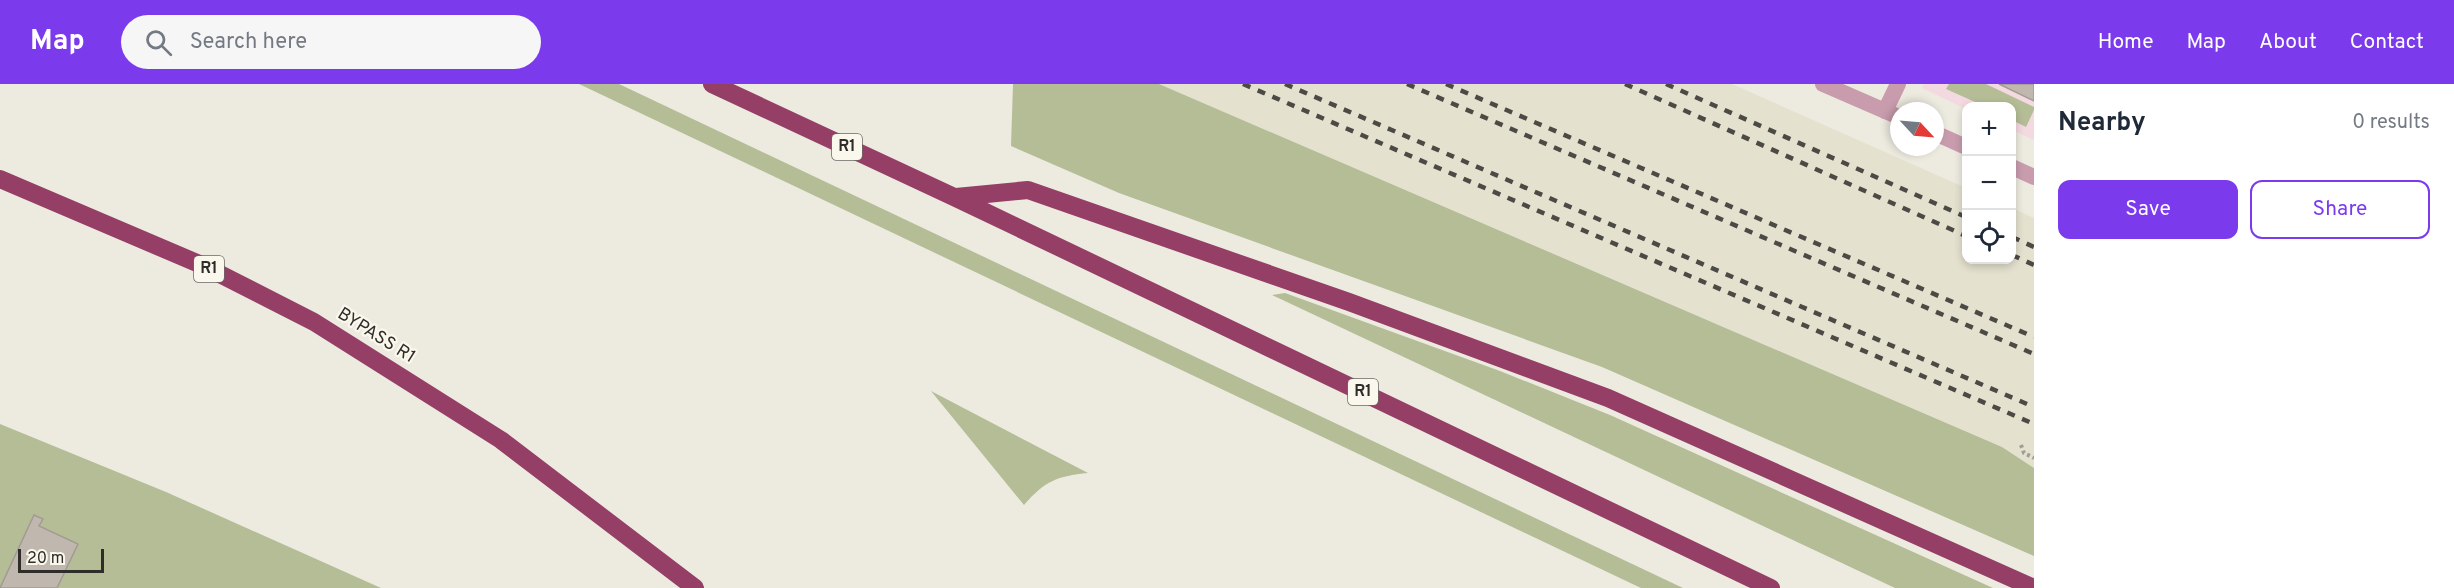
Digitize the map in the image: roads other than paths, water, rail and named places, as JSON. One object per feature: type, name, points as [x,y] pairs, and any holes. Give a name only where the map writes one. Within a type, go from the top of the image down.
[{"type":"highway","name":"R1","points":[[712,84],[954,197],[1771,588]]},
{"type":"highway","name":"BYPASS R1","points":[[0,179],[204,266],[314,322],[501,440],[695,588]]},
{"type":"highway","points":[[954,197],[1028,190],[1360,306],[1608,398],[2034,588]]},
{"type":"street","points":[[1823,84],[1890,113]]},
{"type":"street","points":[[1894,102],[1898,84]]},
{"type":"street","points":[[1944,137],[1962,145]]},
{"type":"street","points":[[2016,169],[2034,177]]},
{"type":"railway","points":[[1243,84],[2034,424]]},
{"type":"railway","points":[[1285,84],[2034,407]]},
{"type":"railway","points":[[1407,84],[2034,354]]},
{"type":"railway","points":[[1446,84],[2034,337]]},
{"type":"railway","points":[[1625,84],[1962,234]]},
{"type":"railway","points":[[1666,84],[1962,215]]},
{"type":"railway","points":[[2016,239],[2034,247]]},
{"type":"railway","points":[[2016,257],[2034,265]]}]
